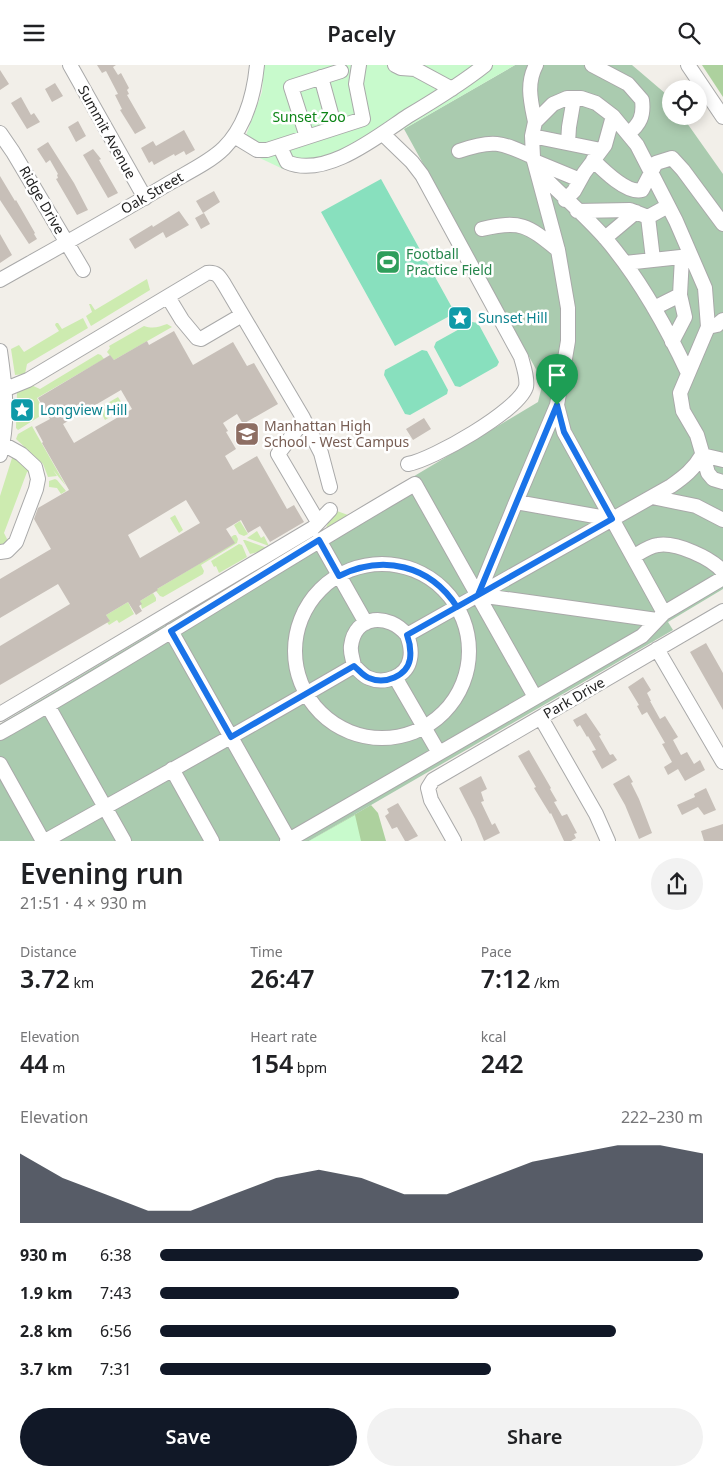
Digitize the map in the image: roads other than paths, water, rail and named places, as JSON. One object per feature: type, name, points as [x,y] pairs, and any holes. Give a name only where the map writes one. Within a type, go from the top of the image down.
[{"type":"street","name":"Summit Avenue","points":[[70,65],[145,198]]},
{"type":"street","name":"Oak Street","points":[[0,280],[217,155],[234,136],[245,119],[255,84],[257,65]]},
{"type":"street","points":[[234,136],[257,150],[280,147],[363,119],[356,84],[359,65]]},
{"type":"street","points":[[395,65],[401,68],[416,69],[452,89]]},
{"type":"street","points":[[280,147],[287,162],[296,166],[308,167],[325,163],[383,134],[485,65]]},
{"type":"street","points":[[478,595],[557,405],[568,341],[568,308],[558,250],[534,163],[532,136],[535,122],[529,92],[531,75],[536,65]]},
{"type":"street","points":[[592,65],[628,84],[642,100],[642,119],[639,125],[628,134]]},
{"type":"street","points":[[688,65],[723,117]]},
{"type":"street","points":[[306,137],[290,87],[341,71]]},
{"type":"street","points":[[321,77],[335,128]]},
{"type":"street","points":[[568,143],[568,127],[574,98]]},
{"type":"street","points":[[535,122],[553,104],[567,99],[581,98],[596,103],[613,116],[637,145],[668,206],[686,256],[705,288],[708,327],[680,393],[683,411],[697,435],[708,473],[713,479],[723,482]]},
{"type":"street","points":[[566,200],[604,145],[613,116]]},
{"type":"street","name":"Ridge Drive","points":[[0,133],[14,152],[82,270]]},
{"type":"street","points":[[383,134],[422,175],[521,357],[526,385],[521,398],[495,420],[426,458],[408,463]]},
{"type":"street","points":[[532,136],[568,143],[597,155],[606,173],[628,188],[637,191],[642,190],[652,174],[656,163],[672,158],[684,170],[723,224]]},
{"type":"street","points":[[459,151],[479,145],[499,143],[511,147],[534,163],[566,200],[605,238],[625,263],[654,308],[688,373]]},
{"type":"street","points":[[534,163],[580,180]]},
{"type":"street","points":[[605,238],[642,214],[668,206]]},
{"type":"street","points":[[577,211],[620,210],[642,214]]},
{"type":"street","points":[[642,214],[653,259]]},
{"type":"street","points":[[482,229],[515,224],[536,233],[558,250]]},
{"type":"street","points":[[625,263],[686,256]]},
{"type":"street","points":[[672,342],[685,317],[680,295],[686,256]]},
{"type":"street","points":[[6,389],[28,380],[207,273],[213,273],[218,275],[304,420],[322,453],[330,487]]},
{"type":"street","points":[[654,308],[680,295]]},
{"type":"street","points":[[168,297],[182,320],[197,338],[201,339],[242,315]]},
{"type":"street","points":[[685,317],[708,312]]},
{"type":"street","points":[[708,327],[717,325],[723,320]]},
{"type":"street","points":[[0,351],[6,389],[1,449],[21,454],[35,467],[38,479],[16,542],[7,551],[0,552]]},
{"type":"street","points":[[557,405],[564,432],[633,557],[661,617]]},
{"type":"street","points":[[304,420],[278,454],[319,521]]},
{"type":"street","points":[[702,455],[723,460]]},
{"type":"street","points":[[407,635],[652,497],[686,476],[702,455]]},
{"type":"street","points":[[0,733],[48,706],[414,484],[535,697]]},
{"type":"street","points":[[652,497],[696,506],[723,520]]},
{"type":"street","points":[[516,502],[612,519]]},
{"type":"street","points":[[0,714],[313,528],[330,509]]},
{"type":"street","points":[[319,540],[366,623]]},
{"type":"street","points":[[633,557],[647,548],[666,545],[681,548],[705,557],[723,572]]},
{"type":"street","points":[[383,564],[406,567],[436,583],[457,607],[463,619],[468,641],[469,652],[466,675],[450,705],[434,721],[424,727],[409,734],[392,738],[369,738],[358,735],[342,729],[328,720],[316,708],[300,684],[295,662],[295,645],[298,628],[304,612],[313,598],[330,582],[349,571],[383,564]]},
{"type":"street","points":[[171,631],[288,840],[642,636],[661,617],[723,578]]},
{"type":"street","points":[[478,595],[661,617]]},
{"type":"street","name":"Park Drive","points":[[454,841],[431,800],[428,788],[434,780],[723,611]]},
{"type":"street","points":[[388,620],[402,628],[410,643],[410,658],[403,672],[383,681],[364,675],[354,666],[350,651],[351,645],[355,633],[366,623],[388,620]]},
{"type":"street","points":[[657,649],[723,762]]},
{"type":"street","points":[[0,764],[44,841],[306,695],[354,666]]},
{"type":"street","points":[[395,677],[439,753]]},
{"type":"street","points":[[48,706],[124,841]]},
{"type":"street","points":[[540,718],[596,814],[608,841]]},
{"type":"street","points":[[172,769],[212,841]]},
{"type":"place","name":"Football Practice Field","points":[[388,262]]},
{"type":"place","name":"Sunset Hill","points":[[460,318]]},
{"type":"place","name":"Longview Hill","points":[[22,410]]},
{"type":"place","name":"Manhattan High School - West Campus","points":[[247,434]]},
{"type":"park label","name":"Sunset Zoo","points":[[309,117]]}]
